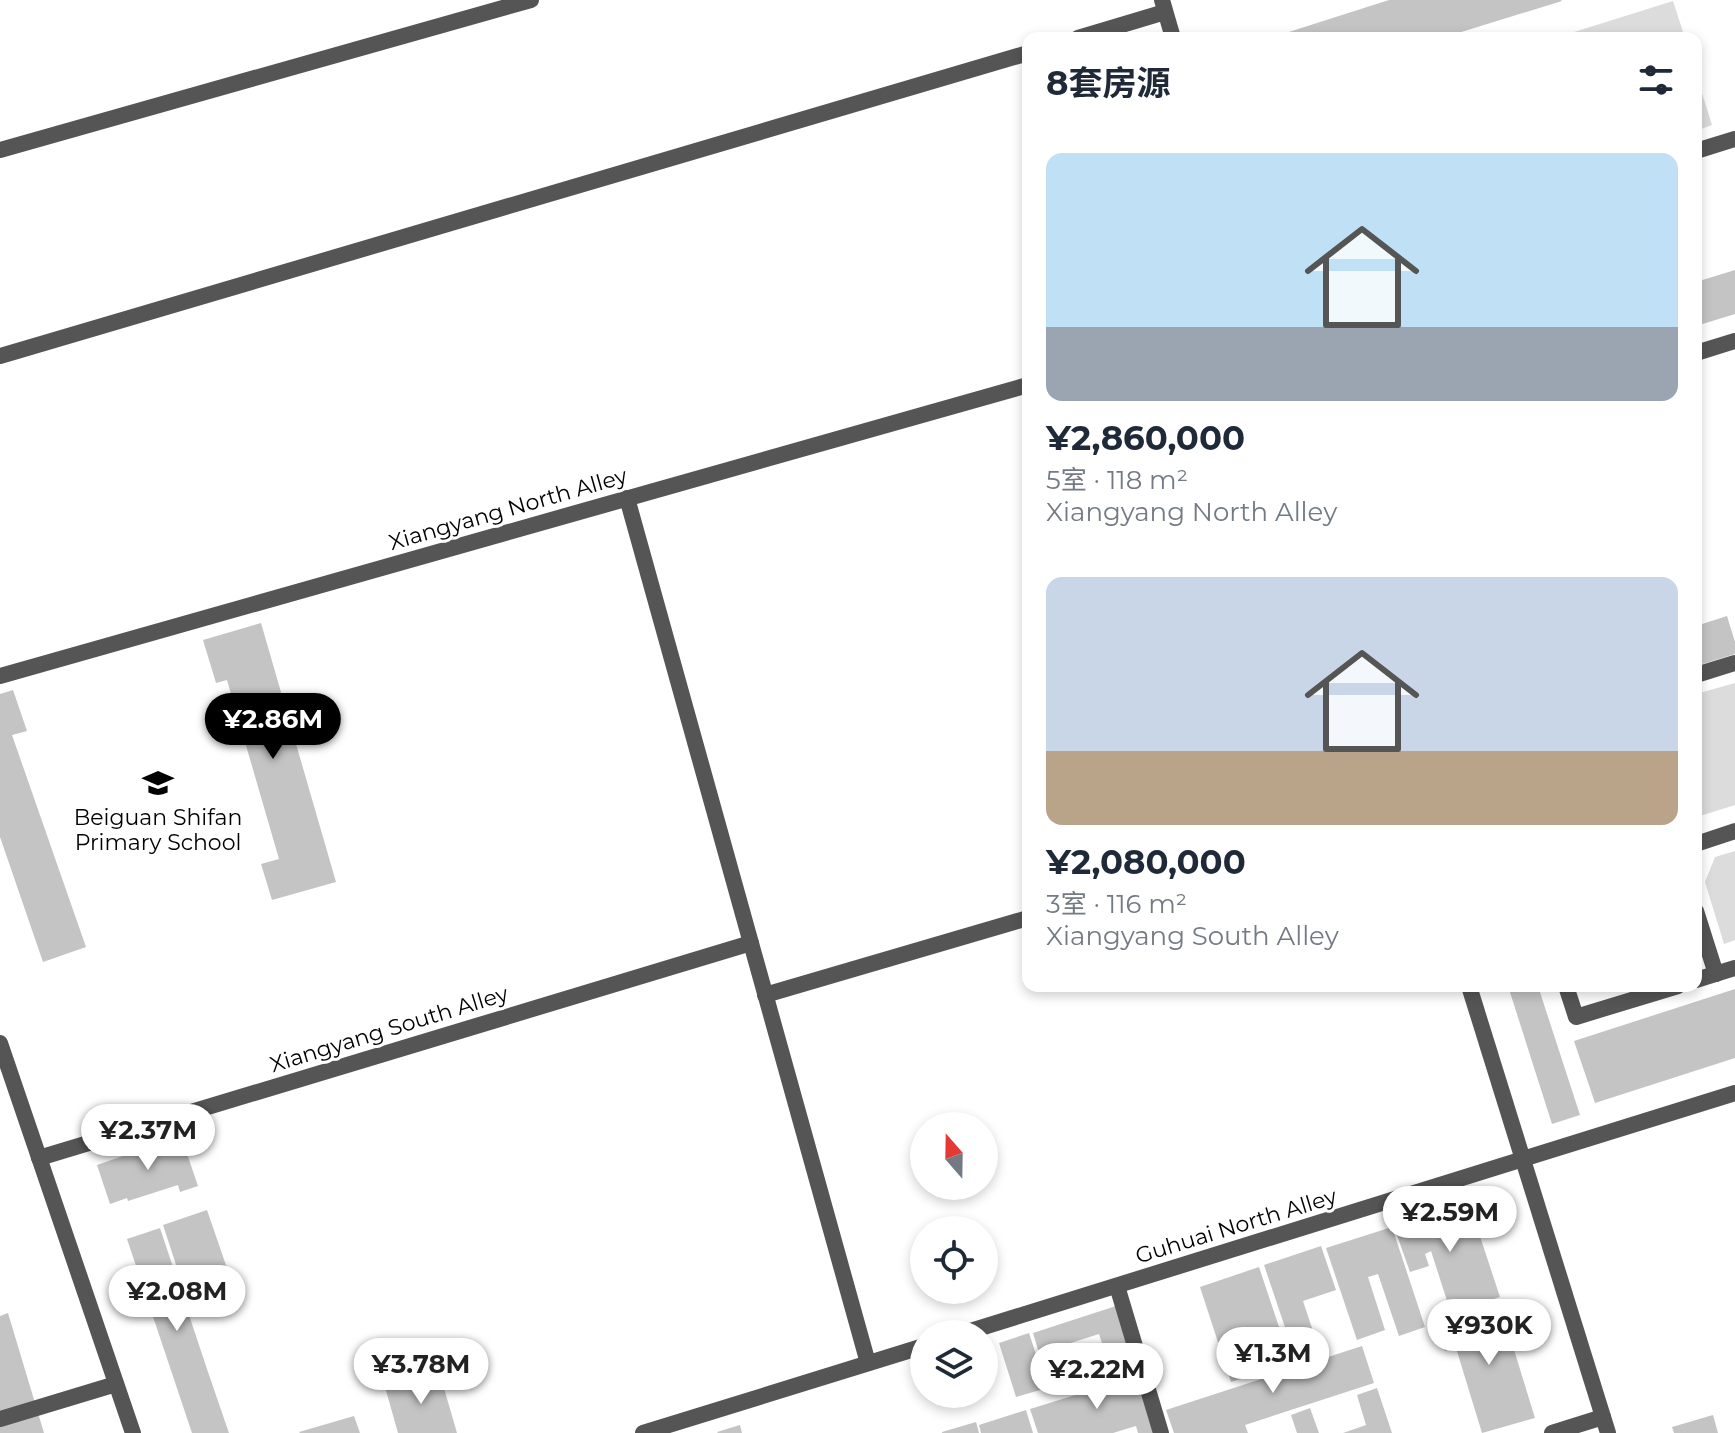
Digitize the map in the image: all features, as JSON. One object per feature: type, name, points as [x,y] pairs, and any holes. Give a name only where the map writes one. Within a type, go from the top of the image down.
[{"type":"street","points":[[0,150],[531,0]]},
{"type":"street","points":[[1094,32],[1164,6],[1171,32]]},
{"type":"street","points":[[0,356],[1022,55]]},
{"type":"street","points":[[1702,149],[1735,139]]},
{"type":"street","points":[[1702,351],[1734,343]]},
{"type":"street","name":"Xiangyang North Alley","points":[[0,676],[1022,387]]},
{"type":"street","points":[[627,498],[868,1363]]},
{"type":"street","points":[[1702,673],[1735,663]]},
{"type":"street","points":[[1702,842],[1735,831]]},
{"type":"street","points":[[765,995],[1022,920]]},
{"type":"street","points":[[1702,930],[1716,974]]},
{"type":"street","name":"Xiangyang South Alley","points":[[39,1158],[751,943]]},
{"type":"street","points":[[1702,978],[1735,968]]},
{"type":"street","points":[[1471,992],[1606,1425],[1552,1433]]},
{"type":"street","points":[[1568,992],[1576,1017],[1658,992]]},
{"type":"street","points":[[0,1043],[133,1433]]},
{"type":"street","name":"Guhuai North Alley","points":[[998,1323],[1735,1093]]},
{"type":"street","points":[[1117,1286],[1161,1433]]},
{"type":"street","points":[[643,1433],[910,1350]]},
{"type":"street","points":[[0,1419],[116,1384]]},
{"type":"shaded area","points":[[1673,1],[1683,32],[1574,32]]},
{"type":"shaded area","points":[[1702,93],[1712,125],[1702,129]]},
{"type":"shaded area","points":[[1735,683],[1735,805],[1702,815],[1702,692]]},
{"type":"shaded area","points":[[1735,851],[1735,940],[1724,944],[1705,882],[1715,857]]},
{"type":"building","points":[[1389,0],[1562,1],[1461,32],[1289,32]]},
{"type":"building","points":[[1735,270],[1735,314],[1702,324],[1702,280]]},
{"type":"building","points":[[1727,616],[1735,642],[1735,654],[1702,664],[1702,624]]},
{"type":"building","points":[[261,623],[336,882],[272,900],[261,864],[279,859],[227,680],[216,683],[203,640]]},
{"type":"building","points":[[13,690],[27,731],[12,735],[86,947],[43,962],[0,837],[0,694]]},
{"type":"building","points":[[1735,989],[1735,1058],[1595,1103],[1574,1041]]},
{"type":"building","points":[[1510,992],[1540,992],[1580,1115],[1552,1124]]},
{"type":"building","points":[[181,1136],[198,1186],[180,1192],[178,1185],[110,1204],[97,1165]]},
{"type":"building","points":[[1468,1200],[1500,1297],[1451,1313],[1431,1251],[1425,1254],[1429,1266],[1410,1272],[1393,1224]]},
{"type":"building","points":[[207,1210],[228,1271],[183,1286],[163,1225]]},
{"type":"building","points":[[1392,1227],[1425,1327],[1399,1336],[1378,1274],[1368,1277],[1385,1330],[1357,1340],[1326,1248]]},
{"type":"building","points":[[160,1228],[229,1433],[192,1433],[127,1239]]},
{"type":"building","points":[[1321,1246],[1336,1290],[1303,1301],[1320,1352],[1296,1360],[1264,1265]]},
{"type":"building","points":[[1259,1267],[1291,1363],[1231,1382],[1200,1287]]},
{"type":"building","points":[[1500,1304],[1535,1418],[1482,1433],[1456,1348],[1445,1351],[1436,1324]]},
{"type":"building","points":[[1119,1305],[1136,1360],[1110,1368],[1099,1334],[1039,1353],[1033,1333]]},
{"type":"building","points":[[8,1313],[44,1433],[0,1433],[0,1316]]},
{"type":"building","points":[[1029,1333],[1047,1388],[1016,1397],[999,1343]]},
{"type":"building","points":[[1362,1346],[1374,1383],[1245,1425],[1248,1433],[1174,1433],[1166,1410]]},
{"type":"building","points":[[439,1371],[457,1433],[398,1433],[385,1387]]},
{"type":"building","points":[[1137,1376],[1154,1433],[1138,1433],[1136,1426],[1113,1433],[1038,1433],[1030,1409]]},
{"type":"building","points":[[1377,1388],[1392,1433],[1343,1433],[1366,1425],[1357,1395]]},
{"type":"building","points":[[1310,1408],[1319,1433],[1297,1433],[1291,1415]]},
{"type":"building","points":[[1026,1410],[1033,1433],[981,1433],[979,1425]]},
{"type":"building","points":[[1713,1415],[1718,1433],[1674,1433],[1672,1427]]},
{"type":"building","points":[[354,1416],[360,1433],[299,1432]]},
{"type":"building","points":[[976,1422],[979,1433],[942,1433],[942,1432]]},
{"type":"building","points":[[740,1425],[742,1433],[717,1432]]},
{"type":"place","name":"Beiguan Shifan Primary School","points":[[158,783]]}]
